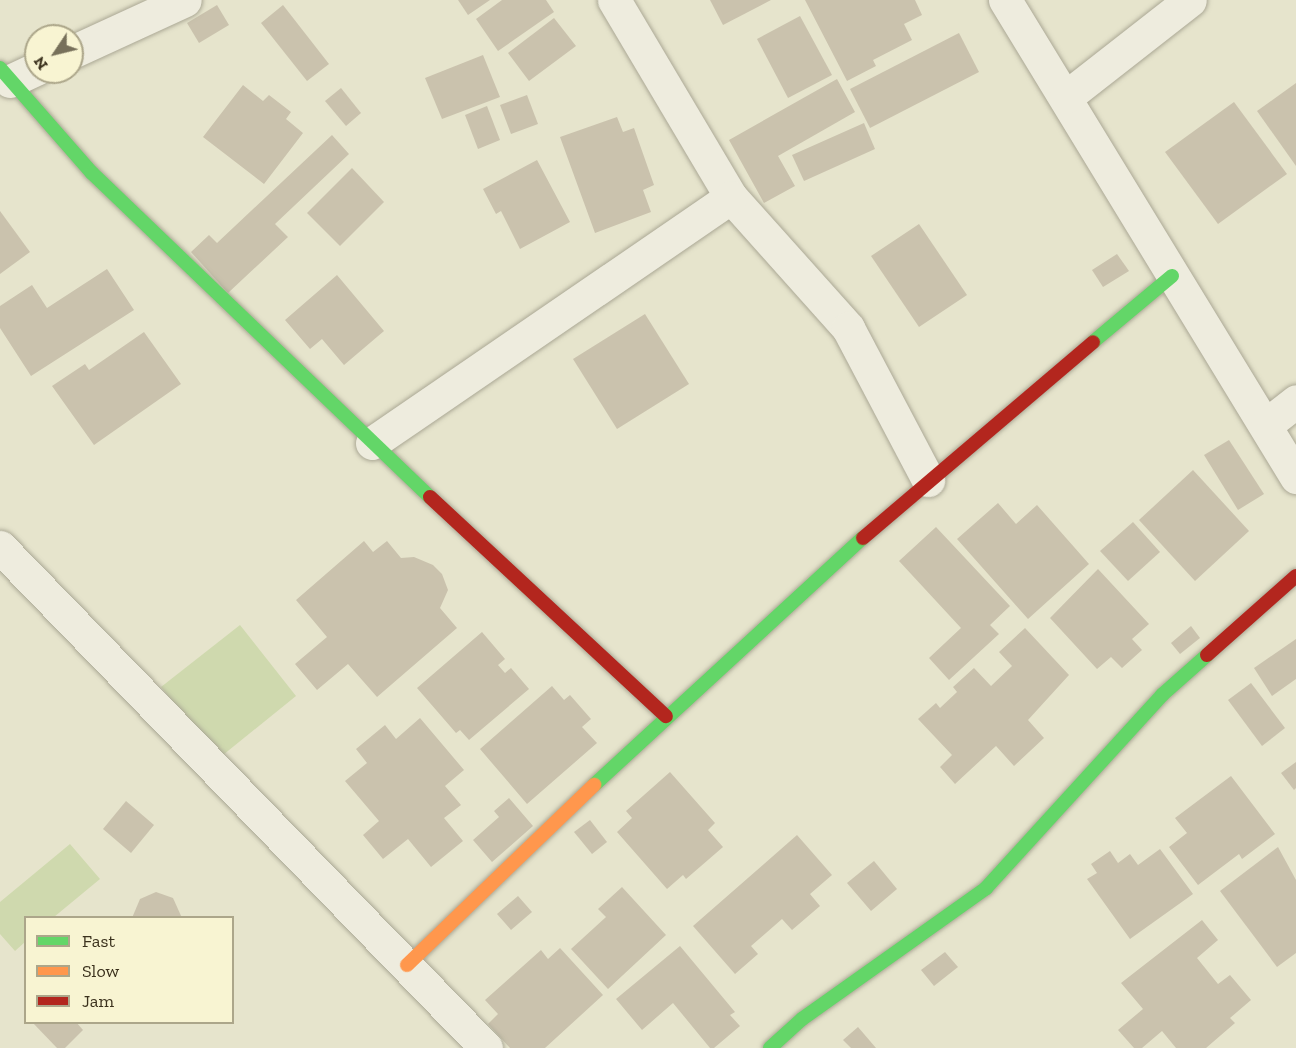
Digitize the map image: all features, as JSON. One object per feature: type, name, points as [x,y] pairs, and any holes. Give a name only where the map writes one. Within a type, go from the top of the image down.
[{"type":"street","points":[[84,46],[185,0]]},
{"type":"street","points":[[615,0],[731,197],[848,328],[928,480]]},
{"type":"street","points":[[1005,0],[1066,97],[1172,276],[1267,424],[1296,477]]},
{"type":"street","points":[[1066,97],[1190,0]]},
{"type":"street","points":[[15,73],[92,173],[372,443],[666,716]]},
{"type":"street","points":[[372,443],[731,197]]},
{"type":"street","points":[[407,965],[666,716],[928,480],[1172,276]]},
{"type":"street","points":[[1267,424],[1296,401]]},
{"type":"street","points":[[0,547],[486,1048]]},
{"type":"street","points":[[770,1048],[802,1019],[986,888],[1162,695],[1296,576]]},
{"type":"green space","points":[[240,625],[296,696],[218,759],[161,687]]},
{"type":"green space","points":[[70,844],[100,879],[55,916],[24,916],[24,943],[15,951],[0,934],[0,902]]},
{"type":"building","points":[[458,0],[490,0],[468,15]]},
{"type":"building","points":[[502,0],[546,0],[554,12],[498,51],[476,19]]},
{"type":"building","points":[[710,0],[771,0],[723,25]]},
{"type":"building","points":[[805,0],[915,0],[922,15],[904,24],[912,40],[873,60],[876,66],[847,81]]},
{"type":"building","points":[[217,5],[229,25],[199,43],[187,23]]},
{"type":"building","points":[[283,5],[329,64],[307,81],[261,23]]},
{"type":"building","points":[[800,16],[832,75],[788,98],[757,39]]},
{"type":"building","points":[[554,18],[576,46],[529,81],[508,53]]},
{"type":"building","points":[[959,33],[979,72],[870,128],[850,89]]},
{"type":"building","points":[[483,55],[500,97],[442,119],[425,78]]},
{"type":"building","points":[[837,79],[855,112],[778,156],[795,186],[764,203],[729,140]]},
{"type":"building","points":[[1296,83],[1296,166],[1257,111]]},
{"type":"building","points":[[243,85],[263,101],[269,95],[291,112],[286,119],[303,133],[264,184],[203,137]]},
{"type":"building","points":[[341,88],[361,113],[346,126],[325,101]]},
{"type":"building","points":[[527,95],[538,124],[511,134],[500,105]]},
{"type":"building","points":[[1234,102],[1287,174],[1218,224],[1165,152]]},
{"type":"building","points":[[487,106],[500,140],[478,149],[465,115]]},
{"type":"building","points":[[617,117],[623,132],[634,128],[654,185],[643,190],[651,212],[595,233],[560,137]]},
{"type":"building","points":[[864,123],[875,149],[804,181],[792,155]]},
{"type":"building","points":[[332,135],[349,154],[275,224],[288,237],[228,293],[191,252],[209,235],[217,243]]},
{"type":"building","points":[[537,160],[570,222],[520,249],[501,211],[496,214],[483,189]]},
{"type":"building","points":[[352,168],[384,202],[340,246],[307,213]]},
{"type":"building","points":[[0,211],[30,252],[0,274]]},
{"type":"building","points":[[919,224],[967,295],[919,327],[871,256]]},
{"type":"building","points":[[1117,254],[1129,271],[1103,287],[1092,270]]},
{"type":"building","points":[[107,269],[134,310],[31,376],[0,328],[0,306],[32,285],[47,308]]},
{"type":"building","points":[[337,275],[384,331],[344,365],[322,339],[310,349],[285,320]]},
{"type":"building","points":[[645,314],[689,384],[617,429],[573,359]]},
{"type":"building","points":[[144,332],[181,384],[94,445],[52,386],[85,364],[89,370]]},
{"type":"building","points":[[1229,440],[1264,494],[1238,510],[1204,455]]},
{"type":"building","points":[[1193,470],[1249,531],[1195,581],[1139,520]]},
{"type":"building","points":[[998,503],[1016,524],[1037,505],[1089,564],[1028,619],[957,539]]},
{"type":"building","points":[[1133,522],[1160,552],[1128,581],[1100,551]]},
{"type":"building","points":[[936,527],[1010,606],[990,625],[999,634],[949,680],[929,658],[961,628],[899,561]]},
{"type":"building","points":[[364,541],[373,552],[387,541],[401,558],[414,557],[433,565],[442,574],[448,590],[440,608],[457,628],[377,697],[348,664],[317,690],[295,664],[327,637],[296,600]]},
{"type":"building","points":[[1098,569],[1149,624],[1132,639],[1142,650],[1122,668],[1111,657],[1097,669],[1050,618]]},
{"type":"building","points":[[1191,626],[1200,638],[1180,654],[1171,643]]},
{"type":"building","points":[[1025,628],[1069,675],[1028,720],[1044,738],[1014,766],[996,746],[955,784],[940,767],[952,755],[918,719],[936,703],[940,708],[957,692],[953,687],[974,668],[991,686],[1012,666],[999,652]]},
{"type":"building","points":[[482,632],[505,659],[498,665],[505,673],[511,668],[529,689],[469,740],[460,730],[456,733],[417,688]]},
{"type":"building","points":[[1296,639],[1296,679],[1272,696],[1254,668]]},
{"type":"building","points":[[1251,683],[1285,728],[1262,746],[1228,700]]},
{"type":"building","points":[[552,686],[564,700],[570,695],[591,719],[582,727],[597,743],[527,804],[480,749]]},
{"type":"building","points":[[420,718],[464,770],[445,786],[461,805],[444,818],[463,841],[431,867],[408,839],[383,859],[363,835],[379,821],[345,781],[367,763],[356,749],[385,725],[396,739]]},
{"type":"building","points":[[1296,762],[1296,788],[1294,790],[1281,773]]},
{"type":"building","points":[[670,772],[715,823],[708,830],[723,847],[686,879],[683,875],[667,889],[617,832],[632,818],[626,811]]},
{"type":"building","points":[[1231,776],[1275,834],[1242,859],[1239,854],[1198,885],[1169,847],[1187,833],[1175,818]]},
{"type":"building","points":[[509,798],[533,826],[492,862],[473,840],[499,817],[494,811]]},
{"type":"building","points":[[126,801],[154,825],[131,853],[103,829]]},
{"type":"building","points":[[590,820],[607,842],[592,854],[574,832]]},
{"type":"building","points":[[797,835],[832,875],[810,894],[820,906],[792,930],[782,919],[751,946],[758,954],[735,974],[693,926]]},
{"type":"building","points":[[1278,847],[1296,880],[1296,953],[1277,967],[1220,891]]},
{"type":"building","points":[[1160,849],[1193,894],[1130,939],[1087,879],[1097,873],[1091,864],[1110,851],[1118,863],[1130,854],[1138,865]]},
{"type":"building","points":[[874,861],[897,889],[871,911],[847,883]]},
{"type":"building","points":[[622,887],[666,935],[608,989],[571,949],[606,917],[598,909]]},
{"type":"building","points":[[156,892],[173,898],[181,916],[133,916],[140,899]]},
{"type":"building","points":[[518,896],[532,912],[511,930],[497,914]]},
{"type":"building","points":[[1202,920],[1218,940],[1197,958],[1218,984],[1230,975],[1251,1000],[1230,1018],[1235,1023],[1206,1048],[1176,1048],[1162,1031],[1142,1048],[1134,1048],[1118,1030],[1143,1009],[1121,983]]},
{"type":"building","points":[[680,946],[735,1012],[730,1015],[740,1026],[714,1048],[710,1048],[673,1003],[642,1030],[616,999]]},
{"type":"building","points":[[560,948],[603,995],[545,1048],[510,1048],[488,1024],[498,1014],[485,1000],[541,950],[548,959]]},
{"type":"building","points":[[945,952],[958,967],[934,986],[921,970]]},
{"type":"building","points":[[34,1024],[78,1024],[83,1030],[65,1048],[57,1048]]},
{"type":"building","points":[[858,1027],[876,1048],[851,1048],[843,1040]]},
{"type":"traffic: fast","points":[[0,68],[92,173],[430,497]]},
{"type":"traffic: fast","points":[[1093,342],[1172,276]]},
{"type":"traffic: fast","points":[[594,785],[863,538]]},
{"type":"traffic: fast","points":[[770,1048],[802,1019],[986,888],[1162,695],[1207,655]]},
{"type":"traffic: slow","points":[[407,965],[594,785]]},
{"type":"traffic: jam","points":[[863,538],[1093,342]]},
{"type":"traffic: jam","points":[[430,497],[666,716]]},
{"type":"traffic: jam","points":[[1207,655],[1296,576]]}]
